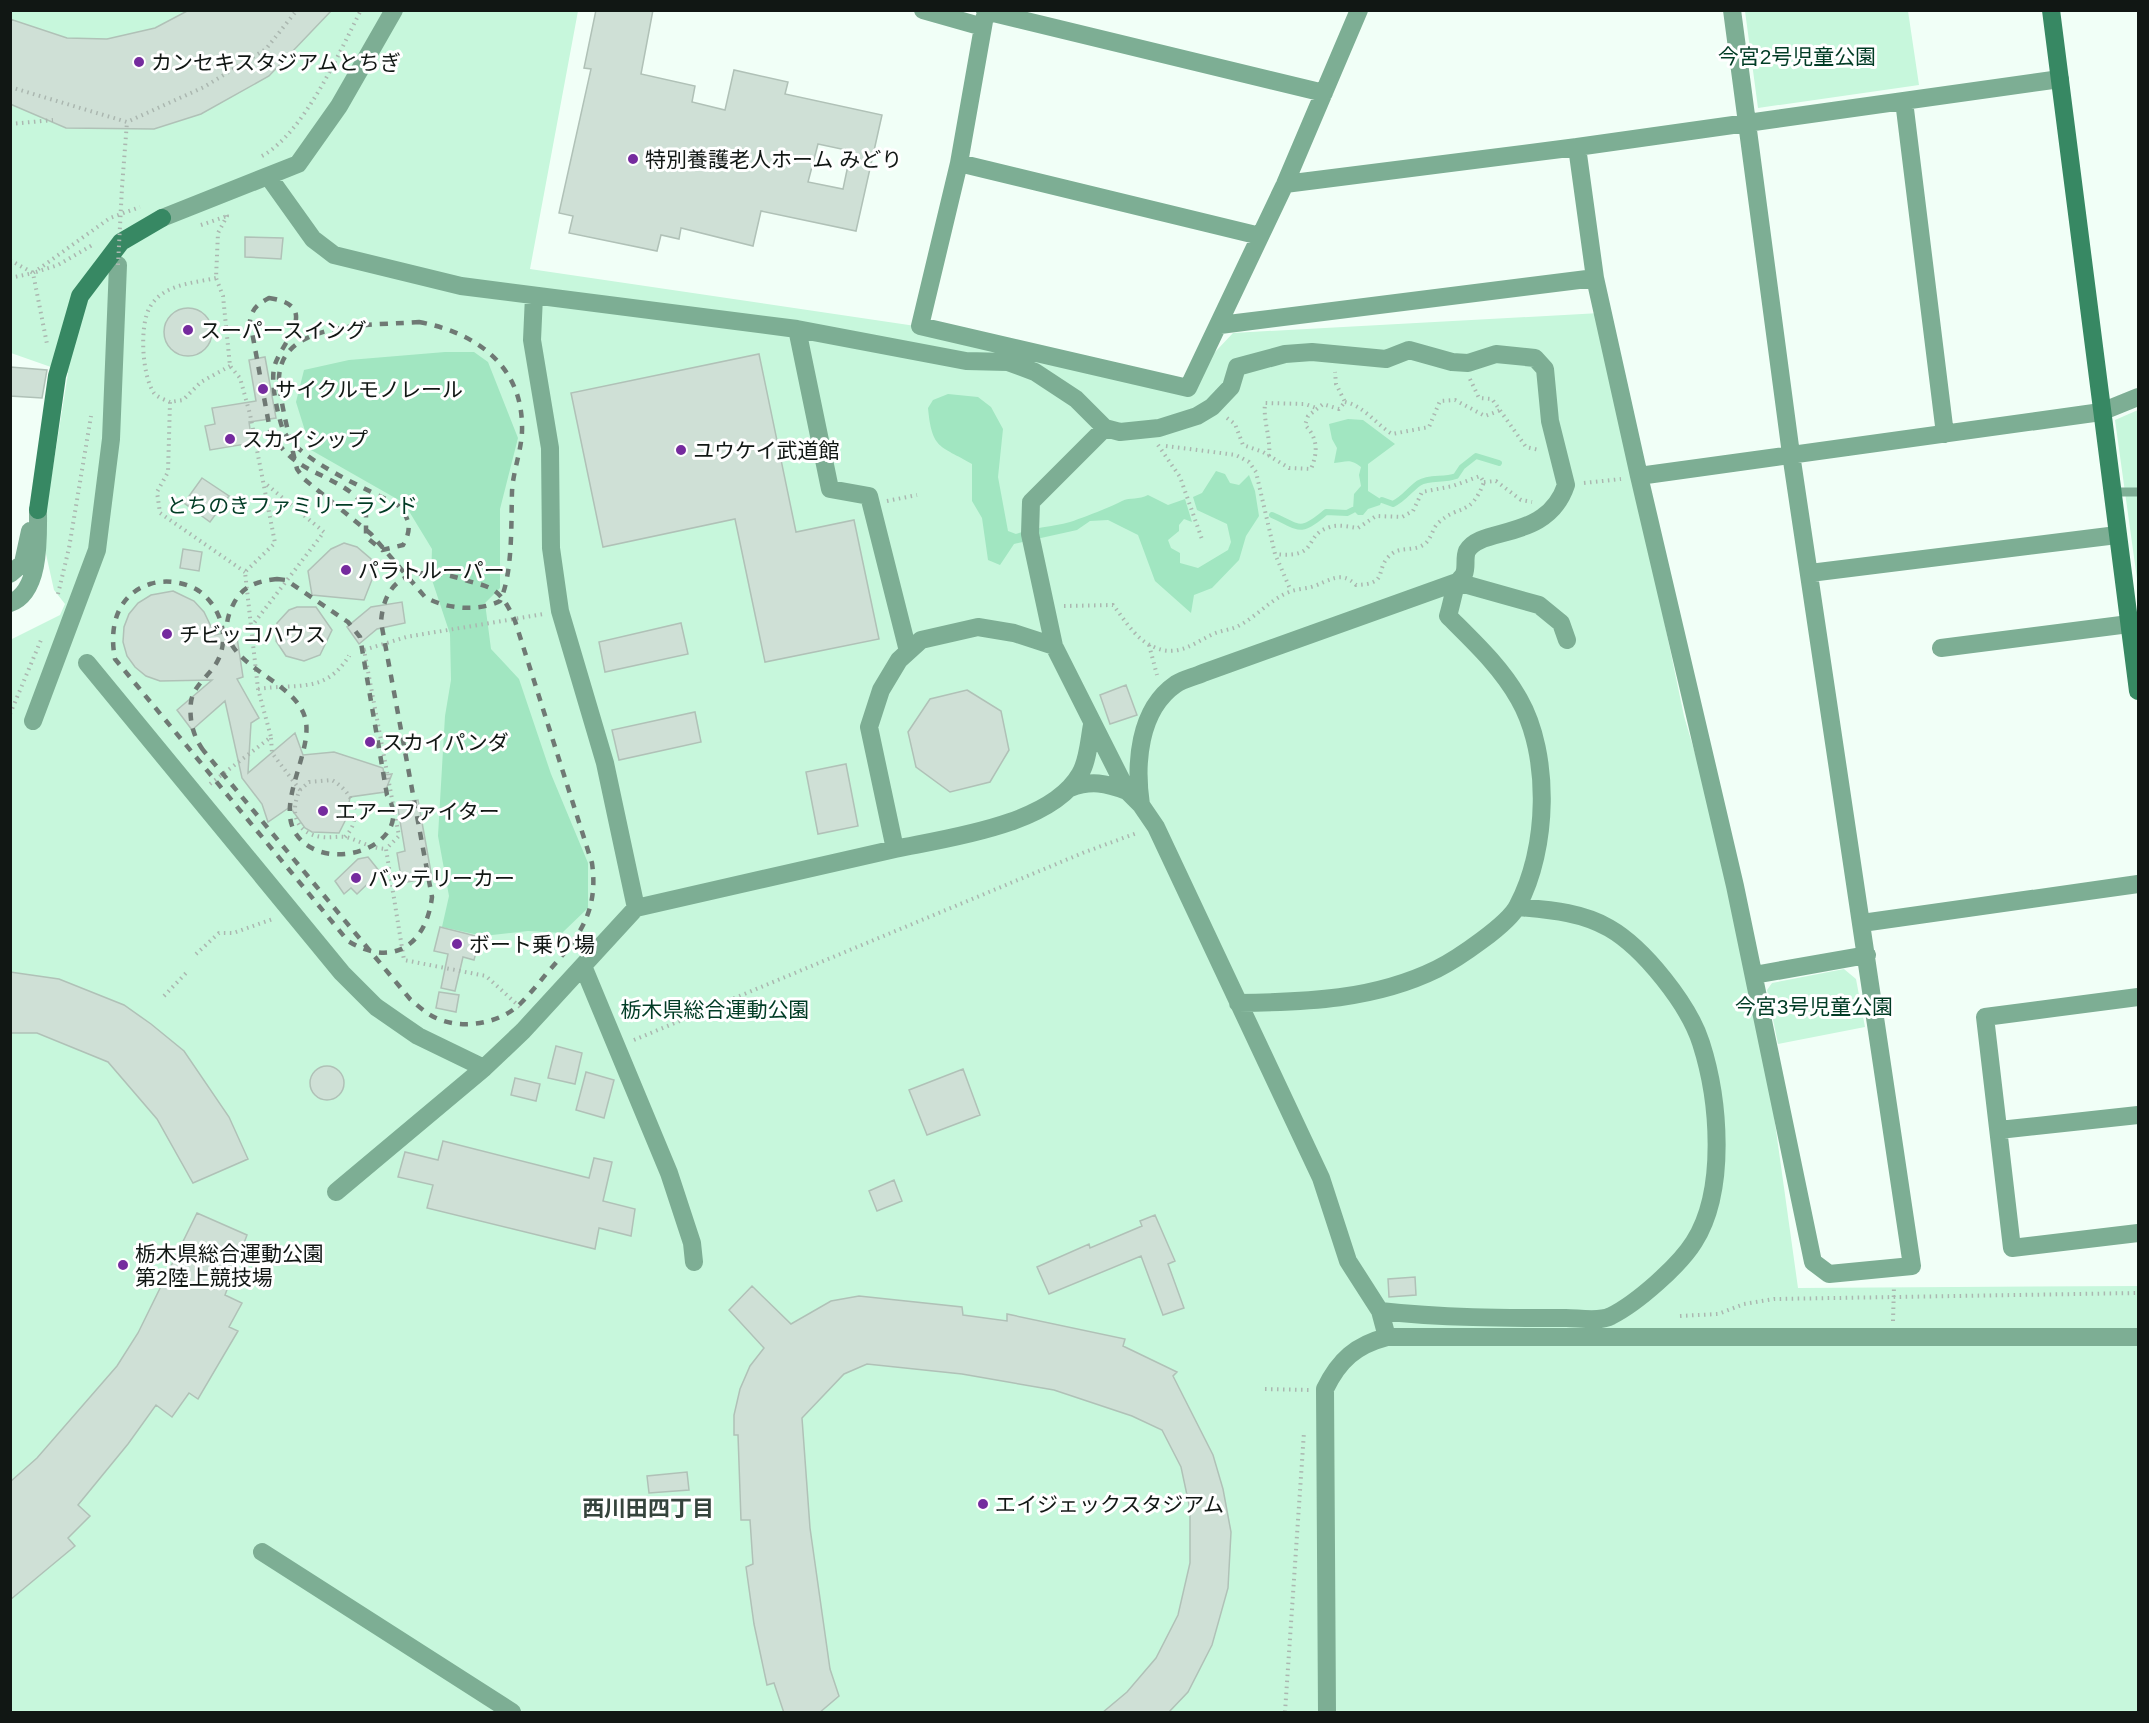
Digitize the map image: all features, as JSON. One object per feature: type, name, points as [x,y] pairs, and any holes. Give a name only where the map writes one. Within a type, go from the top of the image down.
[{"type":"street","points":[[10,603],[18,600],[28,589],[37,558],[38,510],[57,376],[80,296],[121,242],[162,218],[298,164],[339,106],[394,10]]},
{"type":"street","points":[[923,10],[985,16],[1324,93]]},
{"type":"street","points":[[1577,147],[1595,278],[1754,975],[1813,1262],[1829,1274],[1912,1266],[1791,454],[1732,10]]},
{"type":"street","points":[[2051,10],[2111,492],[2139,691]]},
{"type":"street","points":[[985,16],[959,163],[920,326],[1188,388],[1220,325],[1285,184],[1360,11]]},
{"type":"street","points":[[1285,184],[1577,147],[2060,80]]},
{"type":"street","points":[[1904,101],[1945,434]]},
{"type":"street","points":[[959,163],[1260,236]]},
{"type":"street","points":[[268,176],[313,239],[334,255],[461,286],[797,329],[966,361],[1008,362],[1035,372],[1076,399],[1105,428],[1120,432],[1140,432],[1197,416],[1212,407],[1231,387],[1237,367],[1285,354],[1320,353],[1386,359],[1409,350],[1462,363],[1496,354],[1535,358],[1545,369],[1554,445],[1566,485],[1556,505],[1540,519],[1526,527],[1478,541],[1467,551],[1464,573],[1457,582],[1448,616],[1489,657],[1520,699],[1535,742],[1541,793],[1540,841],[1518,907],[1488,936],[1437,969],[1381,990],[1335,999],[1238,1003]]},
{"type":"street","points":[[33,721],[97,550],[111,439],[118,265]]},
{"type":"street","points":[[1220,325],[1595,278]]},
{"type":"street","points":[[534,296],[532,340],[550,448],[551,548],[560,611],[605,763],[636,908]]},
{"type":"street","points":[[797,329],[830,489],[869,496],[908,651]]},
{"type":"street","points":[[1639,476],[2101,412],[2139,397]]},
{"type":"street","points":[[1105,428],[1031,502],[1030,534],[1054,646],[1127,791],[1142,805],[1156,827],[1321,1178],[1348,1261],[1380,1311],[1388,1337]]},
{"type":"street","points":[[10,574],[23,563],[38,510]]},
{"type":"street","points":[[1810,573],[2117,536]]},
{"type":"street","points":[[1142,805],[1138,787],[1139,750],[1144,729],[1163,699],[1176,684],[1457,582],[1539,605],[1560,623],[1567,640]]},
{"type":"street","points":[[1941,648],[2129,624]]},
{"type":"street","points":[[895,849],[870,727],[881,690],[899,660],[921,640],[978,627],[1014,633],[1054,646]]},
{"type":"street","points":[[87,663],[342,973],[376,1007],[418,1036],[484,1068]]},
{"type":"street","points":[[1070,788],[1081,773],[1092,725]]},
{"type":"street","points":[[336,1192],[484,1068],[534,1019],[636,908],[1012,823],[1070,788],[1084,783],[1101,783],[1127,791]]},
{"type":"street","points":[[1862,923],[2139,884]]},
{"type":"street","points":[[1380,1311],[1473,1317],[1609,1317],[1667,1276],[1695,1240],[1714,1191],[1718,1128],[1701,1043],[1683,1005],[1650,962],[1611,928],[1573,912],[1518,907]]},
{"type":"street","points":[[1754,975],[1866,955]]},
{"type":"street","points":[[583,966],[684,1215],[694,1262]]},
{"type":"street","points":[[2139,997],[1985,1017],[2012,1248],[2139,1233]]},
{"type":"street","points":[[1999,1130],[2139,1114]]},
{"type":"street","points":[[1327,1713],[1317,1391],[1334,1369],[1365,1342],[1388,1337],[2139,1336]]},
{"type":"street","points":[[262,1552],[512,1713]]},
{"type":"lane","points":[[2111,492],[2139,492]]},
{"type":"path","points":[[10,87],[127,122],[204,87],[266,49],[297,10]]},
{"type":"path","points":[[255,160],[275,148],[319,91],[361,10]]},
{"type":"path","points":[[10,124],[53,120]]},
{"type":"path","points":[[118,265],[127,122]]},
{"type":"path","points":[[223,205],[227,216],[218,233],[216,278],[223,296],[230,366],[240,378],[265,483],[275,543],[245,572]]},
{"type":"path","points":[[10,278],[33,273],[110,218],[143,206]]},
{"type":"path","points":[[199,226],[227,216]]},
{"type":"path","points":[[10,260],[33,273],[52,372],[57,376]]},
{"type":"path","points":[[216,278],[174,286],[150,306],[143,332],[144,367],[154,393],[170,402],[183,399],[201,382],[230,366]]},
{"type":"path","points":[[1320,353],[1334,364],[1336,384],[1345,402]]},
{"type":"path","points":[[1462,363],[1479,398],[1492,399],[1526,447],[1543,450],[1554,445]]},
{"type":"path","points":[[1345,402],[1359,405],[1374,423],[1392,434],[1429,427],[1440,401],[1455,400],[1485,416],[1501,410]]},
{"type":"path","points":[[170,402],[171,448],[168,472],[157,492],[159,513],[245,572],[258,689],[271,737],[272,753],[300,790]]},
{"type":"path","points":[[1212,407],[1234,424],[1243,445],[1289,468],[1311,469],[1316,447],[1312,433],[1305,426],[1308,416],[1323,404],[1339,409],[1345,402]]},
{"type":"path","points":[[1269,456],[1271,442],[1263,419],[1265,403],[1305,405],[1317,409]]},
{"type":"path","points":[[57,598],[69,548],[91,414]]},
{"type":"path","points":[[1140,432],[1158,445],[1180,477],[1203,542]]},
{"type":"path","points":[[1158,445],[1236,455],[1249,462],[1256,472],[1275,554],[1290,591]]},
{"type":"path","points":[[1275,554],[1295,556],[1304,551],[1320,532],[1329,527],[1339,525],[1358,528],[1376,516],[1402,517],[1413,511],[1422,492],[1430,488],[1453,486],[1480,476],[1484,482]]},
{"type":"path","points":[[1566,485],[1639,476]]},
{"type":"path","points":[[1484,482],[1496,481],[1521,500],[1556,505]]},
{"type":"path","points":[[1046,607],[1113,605],[1136,636],[1149,644],[1170,652],[1191,647],[1214,633],[1240,626],[1268,603],[1290,591],[1311,587],[1333,576],[1349,578],[1356,585],[1373,584],[1381,578],[1385,560],[1391,554],[1398,550],[1408,551],[1425,545],[1439,522],[1469,508],[1477,499],[1484,482]]},
{"type":"path","points":[[251,627],[324,532],[265,483]]},
{"type":"path","points":[[872,505],[917,495]]},
{"type":"path","points":[[345,837],[351,830],[354,804],[350,793],[332,780],[309,782],[300,790],[293,811],[298,823],[308,835],[325,838],[345,837],[370,848],[386,849],[399,836],[363,650],[406,637],[560,611]]},
{"type":"path","points":[[10,714],[45,630]]},
{"type":"path","points":[[1149,644],[1163,699]]},
{"type":"path","points":[[258,689],[307,685],[328,680],[340,670],[349,656]]},
{"type":"path","points":[[195,795],[271,737]]},
{"type":"path","points":[[616,1047],[1085,852],[1156,827]]},
{"type":"path","points":[[386,849],[404,960],[486,976],[534,1019]]},
{"type":"path","points":[[196,954],[219,933],[233,933],[271,921],[287,906]]},
{"type":"path","points":[[165,996],[187,972]]},
{"type":"path","points":[[1670,1317],[1718,1314],[1744,1304],[1774,1299],[2139,1293]]},
{"type":"path","points":[[1884,1325],[1893,1325],[1893,1296]]},
{"type":"path","points":[[1309,1382],[1317,1391]]},
{"type":"path","points":[[1264,1389],[1317,1391]]},
{"type":"path","points":[[1307,1402],[1317,1391]]},
{"type":"path","points":[[1285,1713],[1305,1426]]},
{"type":"green space","name":"栃木県総合運動公園","points":[[10,11],[578,11],[530,269],[929,328],[1182,387],[1233,333],[1600,313],[1684,716],[1749,937],[1798,1288],[2138,1286],[2138,1712],[11,1712],[10,640],[60,615],[65,604],[54,590],[42,536],[68,373],[11,353]]},
{"type":"green space","name":"今宮2号児童公園","points":[[1745,11],[1908,11],[1919,85],[1758,108]]},
{"type":"green space","points":[[2138,410],[2138,586],[2115,420]]},
{"type":"green space","name":"今宮3号児童公園","points":[[1844,969],[1856,979],[1865,1027],[1778,1044],[1767,990],[1772,983]]},
{"type":"shaded area","points":[[445,352],[474,352],[488,362],[518,438],[500,509],[500,588],[485,603],[491,649],[519,679],[551,774],[588,863],[588,908],[562,933],[528,931],[483,936],[442,927],[449,896],[438,836],[445,716],[451,680],[450,634],[431,577],[432,549],[404,503],[311,450],[296,402],[304,370],[349,360]]},
{"type":"shaded area","points":[[948,394],[978,397],[991,407],[1003,429],[998,477],[1008,531],[1016,534],[1070,522],[1125,500],[1148,495],[1168,505],[1185,499],[1192,522],[1184,519],[1179,525],[1179,531],[1168,540],[1171,548],[1180,553],[1180,563],[1198,568],[1228,550],[1231,542],[1227,524],[1197,510],[1193,497],[1202,493],[1216,471],[1225,474],[1230,483],[1239,485],[1249,475],[1255,491],[1259,516],[1246,536],[1239,560],[1212,588],[1194,595],[1191,613],[1155,581],[1138,535],[1108,520],[1090,521],[1077,530],[1014,544],[1000,565],[988,560],[982,518],[972,501],[972,464],[940,445],[932,432],[928,408],[933,400]]},
{"type":"shaded area","points":[[1348,419],[1363,420],[1395,444],[1368,464],[1368,491],[1382,500],[1380,505],[1368,509],[1363,515],[1358,515],[1353,510],[1354,494],[1361,486],[1359,475],[1361,467],[1345,461],[1334,463],[1337,448],[1332,439],[1329,424]]},
{"type":"building","name":"カンセキスタジアムとちぎ","points":[[189,10],[332,10],[269,76],[201,114],[154,129],[66,128],[10,104],[10,19],[67,38],[107,39],[155,28]]},
{"type":"building","points":[[596,10],[653,10],[641,74],[695,86],[692,102],[725,110],[734,70],[788,82],[785,94],[882,115],[856,231],[761,211],[753,246],[681,228],[679,239],[661,235],[657,251],[569,233],[573,216],[559,213],[591,69],[584,68]],"holes":[[[818,144],[851,151],[843,189],[808,182]]]},
{"type":"building","points":[[245,237],[283,238],[281,259],[245,257]]},
{"type":"building","name":"スーパースイング","points":[[188,308],[205,315],[212,332],[205,349],[188,356],[171,349],[164,332],[171,315]]},
{"type":"building","name":"ユウケイ武道館","points":[[759,354],[796,532],[854,520],[879,639],[765,662],[735,519],[603,547],[571,393]]},
{"type":"building","points":[[265,357],[276,418],[249,422],[252,443],[210,450],[205,426],[215,424],[212,408],[256,401],[249,360]]},
{"type":"building","points":[[10,367],[47,370],[42,398],[10,396]]},
{"type":"building","points":[[202,478],[229,496],[210,522],[184,503]]},
{"type":"building","name":"パラトルーパー","points":[[344,543],[357,547],[371,559],[373,577],[364,600],[312,595],[308,571],[331,549]]},
{"type":"building","points":[[183,549],[202,552],[199,571],[180,568]]},
{"type":"building","points":[[173,591],[194,601],[204,612],[215,635],[236,631],[243,677],[237,679],[259,718],[251,723],[248,773],[295,733],[303,755],[334,752],[383,768],[384,775],[392,774],[385,792],[350,797],[347,817],[339,833],[312,832],[305,828],[290,807],[268,822],[262,804],[242,778],[225,701],[192,730],[177,710],[212,680],[160,681],[146,676],[127,656],[123,642],[124,627],[129,614],[138,603],[151,595]]},
{"type":"building","points":[[402,602],[405,623],[377,629],[359,644],[347,627],[371,607]]},
{"type":"building","points":[[297,607],[316,607],[332,630],[320,655],[304,661],[286,656],[276,641],[277,623],[289,610]]},
{"type":"building","points":[[681,623],[688,654],[605,672],[599,642]]},
{"type":"building","points":[[1126,685],[1137,715],[1110,724],[1100,695]]},
{"type":"building","points":[[967,690],[1001,711],[1009,750],[990,782],[950,792],[916,767],[908,732],[930,699]]},
{"type":"building","points":[[695,712],[701,742],[619,760],[612,730]]},
{"type":"building","points":[[846,764],[858,826],[818,834],[806,772]]},
{"type":"building","points":[[418,800],[432,878],[402,883],[397,853],[405,851],[397,803]]},
{"type":"building","points":[[368,857],[380,872],[357,894],[351,888],[344,894],[335,881],[358,859]]},
{"type":"building","name":"ボート乗り場","points":[[440,927],[480,937],[474,960],[463,957],[455,991],[441,988],[448,954],[434,951]]},
{"type":"building","points":[[10,972],[59,979],[124,1005],[151,1024],[184,1051],[229,1117],[248,1159],[193,1183],[157,1119],[108,1062],[37,1033],[10,1033]]},
{"type":"building","points":[[439,992],[459,995],[456,1012],[436,1008]]},
{"type":"building","points":[[556,1046],[582,1053],[575,1084],[548,1078]]},
{"type":"building","points":[[327,1066],[339,1071],[344,1083],[339,1095],[327,1100],[315,1095],[310,1083],[315,1071]]},
{"type":"building","points":[[963,1069],[980,1115],[927,1135],[909,1090]]},
{"type":"building","points":[[586,1072],[614,1080],[604,1118],[576,1110]]},
{"type":"building","points":[[515,1078],[540,1084],[536,1101],[511,1095]]},
{"type":"building","points":[[443,1141],[589,1178],[594,1158],[612,1162],[603,1201],[635,1209],[631,1236],[599,1228],[595,1249],[427,1208],[433,1185],[398,1177],[405,1152],[438,1160]]},
{"type":"building","points":[[894,1180],[902,1201],[877,1211],[869,1191]]},
{"type":"building","points":[[197,1213],[247,1235],[225,1295],[242,1303],[229,1327],[238,1331],[198,1399],[189,1393],[172,1417],[156,1405],[128,1444],[78,1505],[90,1516],[68,1538],[75,1546],[10,1600],[10,1482],[37,1458],[117,1366],[138,1333]]},
{"type":"building","points":[[1155,1215],[1175,1261],[1168,1264],[1184,1308],[1163,1315],[1141,1256],[1049,1294],[1037,1267],[1089,1244],[1090,1248],[1142,1226],[1140,1221]]},
{"type":"building","points":[[1415,1277],[1416,1295],[1389,1297],[1388,1279]]},
{"type":"building","points":[[752,1286],[791,1324],[831,1301],[859,1296],[962,1307],[963,1315],[1007,1321],[1007,1314],[1125,1339],[1123,1346],[1177,1372],[1173,1376],[1213,1455],[1223,1489],[1231,1532],[1228,1588],[1212,1645],[1188,1692],[1168,1713],[1102,1713],[1127,1692],[1156,1658],[1178,1615],[1190,1563],[1190,1509],[1181,1467],[1162,1430],[1132,1416],[1054,1390],[962,1374],[867,1364],[844,1374],[802,1418],[810,1528],[830,1669],[839,1696],[819,1713],[784,1713],[774,1683],[767,1685],[754,1624],[746,1567],[753,1564],[750,1520],[741,1520],[738,1435],[734,1435],[734,1415],[740,1389],[750,1366],[764,1348],[729,1310]]},
{"type":"building","points":[[687,1472],[689,1490],[649,1493],[647,1476]]},
{"type":"waterway","points":[[1382,500],[1393,504],[1423,481],[1456,476],[1462,467],[1476,456],[1499,463]]},
{"type":"waterway","points":[[1272,515],[1299,527],[1310,524],[1326,512],[1347,513],[1353,510]]},
{"type":"railway","points":[[269,298],[285,302],[294,309],[296,317],[294,327],[277,358],[273,374],[276,406],[282,427],[289,439],[316,461],[399,506],[406,515],[409,529],[403,545],[382,550],[366,537],[366,507],[360,500],[348,490],[289,456],[270,430],[250,321],[256,307],[269,298]]},
{"type":"railway","points":[[419,322],[458,334],[490,354],[513,384],[520,403],[522,434],[512,492],[507,577],[500,601],[482,607],[462,608],[442,604],[425,597],[371,534],[304,479],[297,469],[283,410],[279,378],[284,359],[296,345],[313,335],[334,329],[419,322]]},
{"type":"railway","points":[[203,750],[192,728],[191,702],[195,690],[218,660],[223,641],[221,622],[213,605],[199,591],[182,584],[156,582],[138,589],[122,604],[114,625],[115,659],[348,941],[364,949],[379,952],[392,952],[404,948],[423,928],[432,897],[381,622],[384,605],[398,582],[421,573],[435,573],[488,587],[502,598],[515,621],[592,863],[592,896],[584,924],[558,960],[519,1005],[510,1012],[490,1021],[468,1024],[446,1022],[436,1018],[410,999],[203,750]]},
{"type":"railway","points":[[277,579],[286,580],[348,622],[360,637],[387,795],[393,813],[390,828],[380,840],[364,849],[346,854],[327,853],[310,847],[296,834],[291,822],[290,808],[304,749],[306,722],[300,706],[287,692],[241,656],[230,642],[227,625],[233,605],[241,593],[263,581],[277,579]]},
{"type":"place","name":"カンセキスタジアムとちぎ","points":[[139,62]]},
{"type":"place","name":"特別養護老人ホーム みどり","points":[[633,159]]},
{"type":"place","name":"スーパースイング","points":[[188,330]]},
{"type":"place","name":"サイクルモノレール","points":[[263,389]]},
{"type":"place","name":"スカイシップ","points":[[230,439]]},
{"type":"place","name":"ユウケイ武道館","points":[[681,450]]},
{"type":"place","name":"パラトルーパー","points":[[346,570]]},
{"type":"place","name":"チビッコハウス","points":[[167,634]]},
{"type":"place","name":"スカイパンダ","points":[[370,742]]},
{"type":"place","name":"エアーファイター","points":[[323,811]]},
{"type":"place","name":"バッテリーカー","points":[[356,878]]},
{"type":"place","name":"ボート乗り場","points":[[457,944]]},
{"type":"place","name":"栃木県総合運動公園 第2陸上競技場","points":[[123,1265]]},
{"type":"place","name":"エイジェックスタジアム","points":[[983,1504]]},
{"type":"district","name":"西川田四丁目","points":[[648,1508]]},
{"type":"park label","name":"とちのきファミリーランド","points":[[292,505]]}]
